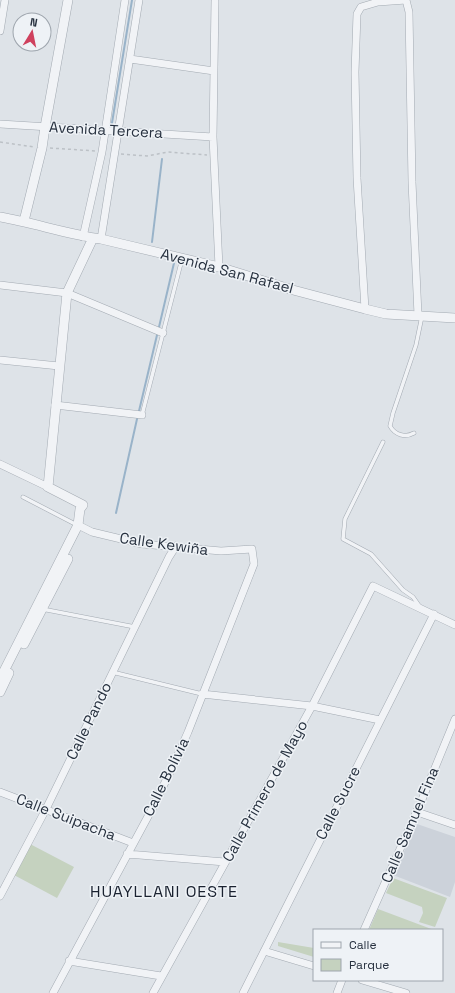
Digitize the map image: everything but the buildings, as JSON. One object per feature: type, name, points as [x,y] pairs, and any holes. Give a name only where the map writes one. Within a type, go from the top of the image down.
[{"type":"street","points":[[0,31],[5,0]]},
{"type":"street","points":[[24,221],[42,148],[68,0]]},
{"type":"street","points":[[83,236],[105,130],[125,0]]},
{"type":"street","points":[[48,487],[67,293],[97,238],[119,131],[139,0]]},
{"type":"street","points":[[215,0],[213,137],[219,267]]},
{"type":"street","points":[[365,309],[357,178],[355,72],[357,14],[361,7],[378,2],[406,0],[409,12],[412,182],[420,315]]},
{"type":"street","points":[[130,59],[214,71]]},
{"type":"street","name":"Avenida Tercera","points":[[0,124],[213,137]]},
{"type":"street","name":"Avenida San Rafael","points":[[0,217],[24,221],[219,267],[293,290],[386,314],[455,318]]},
{"type":"street","points":[[0,285],[67,293],[163,333]]},
{"type":"street","points":[[0,360],[59,366]]},
{"type":"street","points":[[55,405],[142,415]]},
{"type":"street","points":[[0,464],[83,505],[80,509],[81,527],[39,609],[0,679]]},
{"type":"street","name":"Calle Kewiña","points":[[81,527],[92,532],[142,544],[221,551],[252,550]]},
{"type":"street","name":"Calle Pando","points":[[0,896],[46,809],[112,672],[169,557],[176,546]]},
{"type":"street","name":"Calle Bolivia","points":[[53,993],[152,809],[173,766],[188,732],[254,564],[252,550]]},
{"type":"street","name":"Calle Primero de Mayo","points":[[152,993],[312,706],[373,586],[421,608]]},
{"type":"street","points":[[421,608],[455,625]]},
{"type":"street","name":"Calle Sucre","points":[[243,993],[434,614]]},
{"type":"street","points":[[0,692],[6,667]]},
{"type":"street","points":[[202,694],[312,706],[380,720]]},
{"type":"street","name":"Calle Samuel Fina","points":[[364,929],[417,812],[455,719]]},
{"type":"street","name":"Calle Suipacha","points":[[0,792],[133,843]]},
{"type":"street","points":[[417,812],[455,825]]},
{"type":"street","name":"Calle Suipacha","points":[[127,854],[225,862]]},
{"type":"street","points":[[264,951],[313,966]]},
{"type":"street","points":[[69,961],[161,976]]},
{"type":"street","points":[[337,993],[342,981]]},
{"type":"street","points":[[365,981],[406,993]]},
{"type":"lane","points":[[142,415],[182,258]]},
{"type":"lane","points":[[414,433],[408,436],[397,433],[392,430],[390,426],[416,345],[420,315]]},
{"type":"lane","points":[[383,442],[345,519],[343,539],[371,554],[403,590],[413,597],[421,608]]},
{"type":"lane","points":[[23,497],[81,527]]},
{"type":"lane","points":[[39,609],[135,626]]},
{"type":"lane","points":[[112,672],[202,694]]},
{"type":"shaded area","points":[[417,824],[455,837],[455,882],[450,897],[393,875]]},
{"type":"green space","points":[[30,844],[74,867],[57,898],[14,875]]},
{"type":"green space","points":[[393,878],[447,898],[435,927],[419,922],[423,913],[422,907],[386,893]]},
{"type":"green space","points":[[378,909],[431,929],[369,929]]},
{"type":"green space","points":[[278,942],[313,948],[313,957],[278,946]]},
{"type":"waterway","points":[[111,129],[132,0]]},
{"type":"waterway","points":[[152,242],[162,159]]},
{"type":"waterway","points":[[159,327],[174,263]]},
{"type":"waterway","points":[[139,411],[157,335]]},
{"type":"waterway","points":[[116,513],[137,419]]},
{"type":"district","name":"HUAYLLANI OESTE","points":[[164,891]]}]
